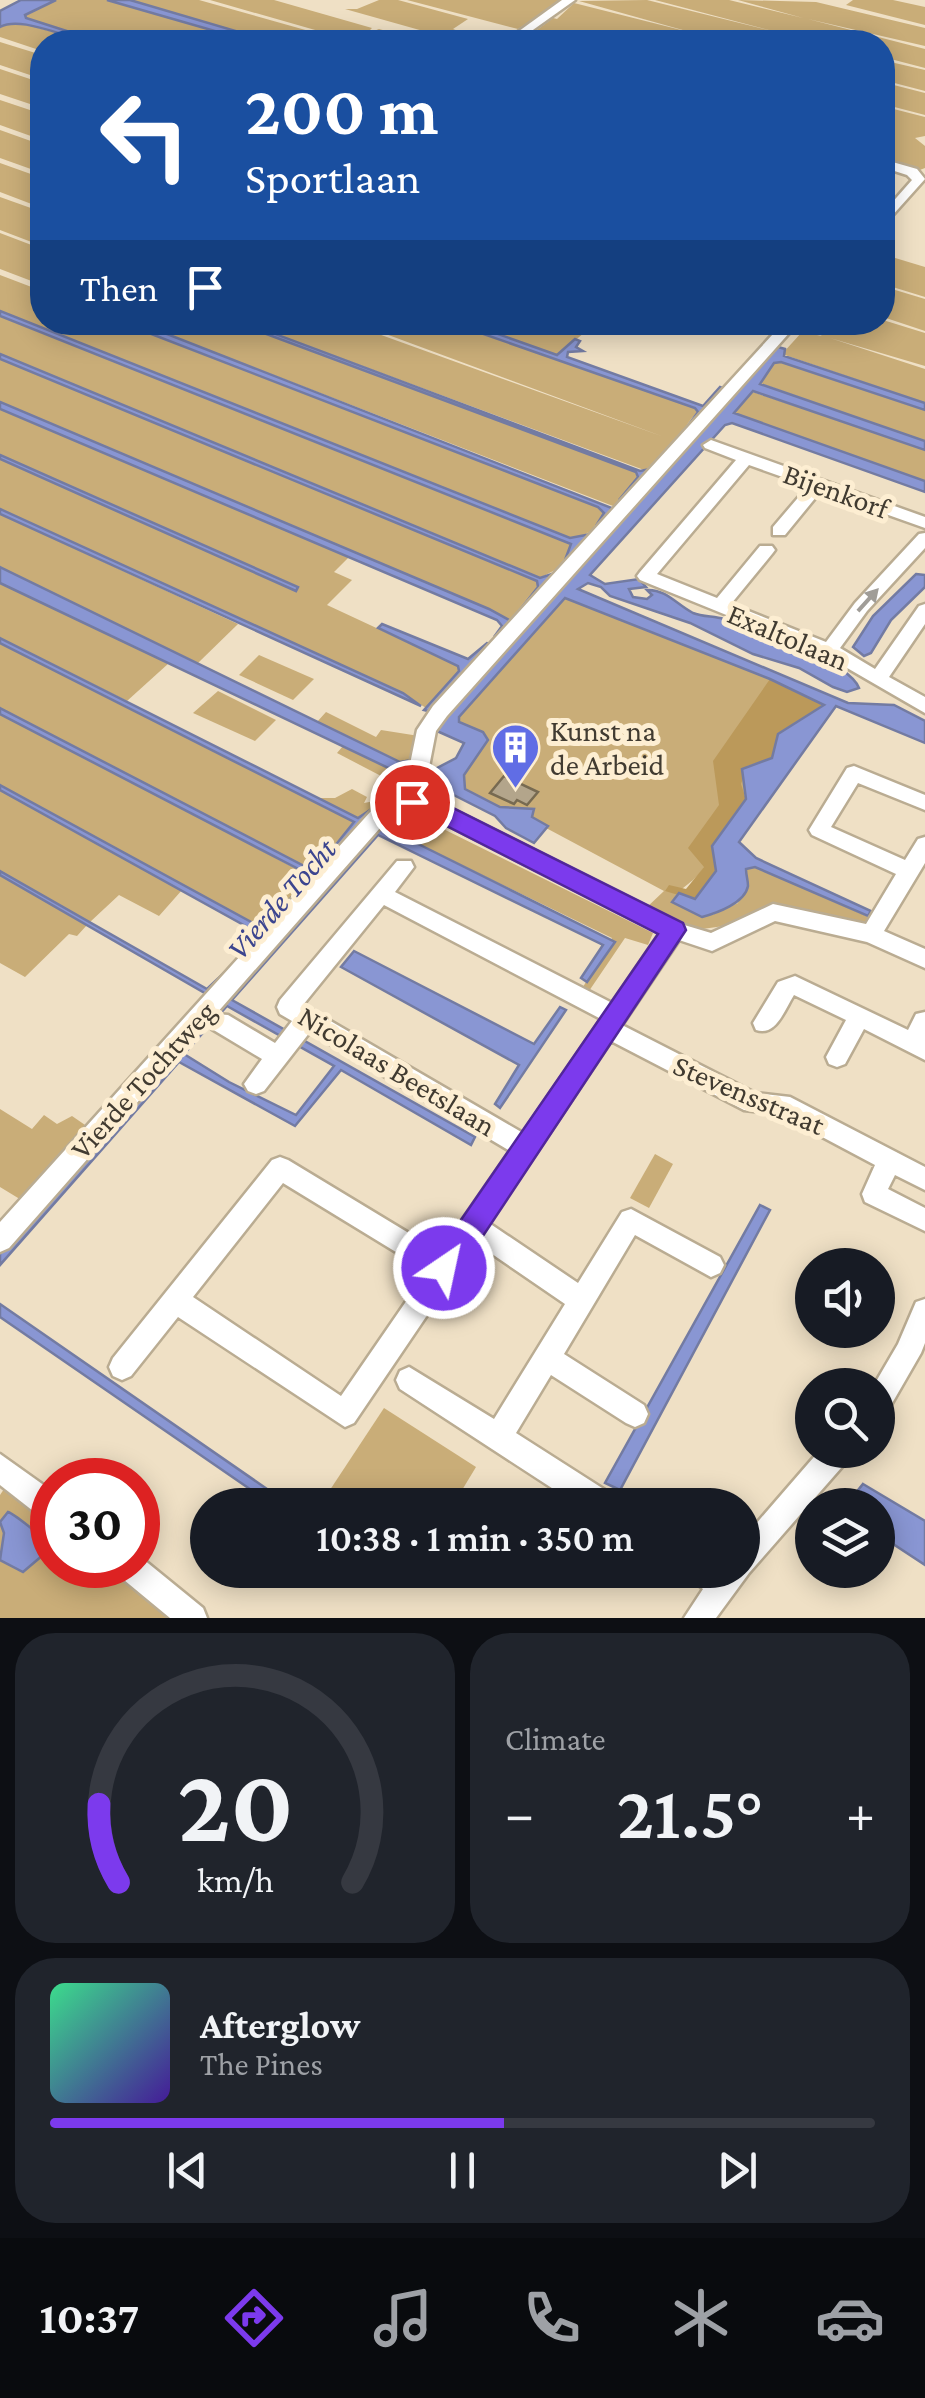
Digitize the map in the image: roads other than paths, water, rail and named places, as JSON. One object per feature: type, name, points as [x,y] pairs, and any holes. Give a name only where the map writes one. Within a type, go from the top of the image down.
[{"type":"street","points":[[526,30],[570,0]]},
{"type":"street","points":[[895,167],[918,175],[918,183],[895,209]]},
{"type":"street","name":"Vierde Tochtweg","points":[[0,1240],[418,772],[431,721],[781,335]]},
{"type":"street","name":"Bijenkorf","points":[[711,445],[925,523]]},
{"type":"street","name":"Bijenkorf","points":[[646,576],[746,458]]},
{"type":"street","points":[[779,531],[818,484]]},
{"type":"street","points":[[829,650],[861,607],[918,558],[925,538]]},
{"type":"street","points":[[719,607],[766,550]]},
{"type":"street","name":"Exaltolaan","points":[[646,576],[829,650],[925,706]]},
{"type":"street","points":[[878,679],[925,610]]},
{"type":"street","points":[[904,869],[818,830],[854,773],[925,803]]},
{"type":"street","points":[[412,802],[674,930],[712,942],[774,912],[871,934],[925,958]]},
{"type":"street","points":[[871,934],[925,845]]},
{"type":"street","name":"Nicolaas Beetslaan","points":[[404,868],[288,1007],[292,1038],[527,1148]]},
{"type":"street","points":[[381,894],[613,1022]]},
{"type":"street","points":[[174,1300],[345,1414],[674,930]]},
{"type":"street","points":[[764,1023],[786,988],[795,985],[919,1046],[925,1021]]},
{"type":"street","points":[[837,1057],[860,1016]]},
{"type":"street","points":[[220,1022],[292,1038],[256,1084]]},
{"type":"street","name":"Stevensstraat","points":[[613,1022],[752,1103],[782,1104],[925,1179]]},
{"type":"street","points":[[890,1161],[874,1194],[925,1220]]},
{"type":"street","points":[[122,1367],[280,1168],[444,1268]]},
{"type":"street","points":[[498,1438],[631,1220],[711,1265]]},
{"type":"street","points":[[473,1227],[582,1300]]},
{"type":"street","points":[[895,1383],[917,1357],[925,1311]]},
{"type":"street","points":[[547,1358],[635,1414]]},
{"type":"street","points":[[409,1380],[576,1488]]},
{"type":"street","points":[[0,1468],[30,1491]]},
{"type":"street","points":[[760,1541],[823,1468]]},
{"type":"street","points":[[156,1588],[192,1618]]},
{"type":"water","points":[[21,0],[56,0],[25,15],[64,30],[22,24],[0,27],[0,11]]},
{"type":"water","points":[[107,0],[130,0],[232,30],[211,30]]},
{"type":"water","points":[[0,311],[30,323],[30,328],[0,316]]},
{"type":"water","points":[[48,335],[60,335],[570,538],[591,534],[565,560],[571,544]]},
{"type":"water","points":[[154,335],[170,335],[614,509],[596,526],[604,513],[598,507]]},
{"type":"water","points":[[269,335],[278,335],[640,471],[650,469],[619,500],[638,477],[636,472]]},
{"type":"water","points":[[486,335],[501,335],[557,355],[575,339],[580,341],[576,347],[583,351],[568,352],[567,357],[703,406],[720,387],[725,389],[688,426],[698,412]]},
{"type":"water","points":[[778,347],[785,349],[784,356],[925,403],[925,410],[781,362],[774,363],[760,384],[925,441],[925,450],[753,391],[734,413],[925,481],[925,492],[732,423],[725,425],[590,575],[605,584],[639,579],[646,587],[629,589],[633,597],[647,599],[652,595],[647,590],[660,592],[693,613],[724,619],[777,638],[838,667],[859,688],[847,692],[833,687],[799,668],[753,654],[690,623],[610,596],[601,587],[588,583],[578,589],[848,703],[894,705],[925,721],[925,743],[836,706],[739,842],[756,858],[871,911],[868,916],[755,867],[746,869],[746,892],[722,910],[702,917],[672,902],[679,893],[695,899],[716,871],[712,846],[746,799],[742,769],[772,758],[778,734],[824,705],[770,679],[565,598],[459,717],[459,722],[483,732],[488,740],[464,775],[465,789],[500,807],[534,809],[532,817],[548,826],[534,843],[506,828],[495,816],[428,782],[384,827],[615,942],[587,982],[581,978],[603,945],[378,835],[232,1000],[475,1137],[471,1145],[341,1070],[295,1126],[179,1062],[0,1265],[0,1251],[422,776],[456,758],[464,743],[437,731],[442,720]],"holes":[[[227,1006],[334,1066],[296,1115],[229,1082],[184,1054]]]},
{"type":"water","points":[[0,354],[540,578],[558,572],[515,616],[538,587],[537,581],[0,359]]},
{"type":"water","points":[[0,402],[511,621],[494,637],[502,626],[497,620],[0,409]]},
{"type":"water","points":[[0,455],[298,587],[296,591],[0,459]]},
{"type":"water","points":[[0,509],[403,693],[421,706],[0,514]]},
{"type":"water","points":[[0,567],[400,762],[412,760],[410,771],[390,788],[401,774],[0,583]]},
{"type":"water","points":[[916,574],[925,575],[925,587],[891,620],[871,653],[864,656],[853,647],[873,616]]},
{"type":"water","points":[[382,624],[468,659],[487,643],[491,644],[428,711],[424,710],[459,671],[458,666],[378,628]]},
{"type":"water","points":[[0,638],[358,818],[379,804],[330,859],[326,857],[354,822],[0,643]]},
{"type":"water","points":[[0,708],[310,869],[321,870],[274,919],[306,879],[306,873],[0,714]]},
{"type":"water","points":[[0,785],[264,929],[254,944],[258,933],[0,790]]},
{"type":"water","points":[[0,871],[207,989],[246,952],[208,995],[0,875]]},
{"type":"water","points":[[354,951],[534,1044],[560,1007],[566,1010],[500,1108],[495,1104],[519,1065],[341,967]]},
{"type":"water","points":[[760,1205],[770,1210],[621,1488],[605,1483]]},
{"type":"water","points":[[0,1304],[265,1488],[248,1488],[0,1317]]},
{"type":"water","points":[[895,1503],[925,1521],[925,1565],[895,1545]]},
{"type":"water","points":[[8,1512],[30,1528],[30,1566],[23,1572],[0,1560],[4,1533],[0,1522]]},
{"type":"place","name":"Kunst na de Arbeid","points":[[515,790]]},
{"type":"water label","name":"Vierde Tocht","points":[[281,899]]}]
